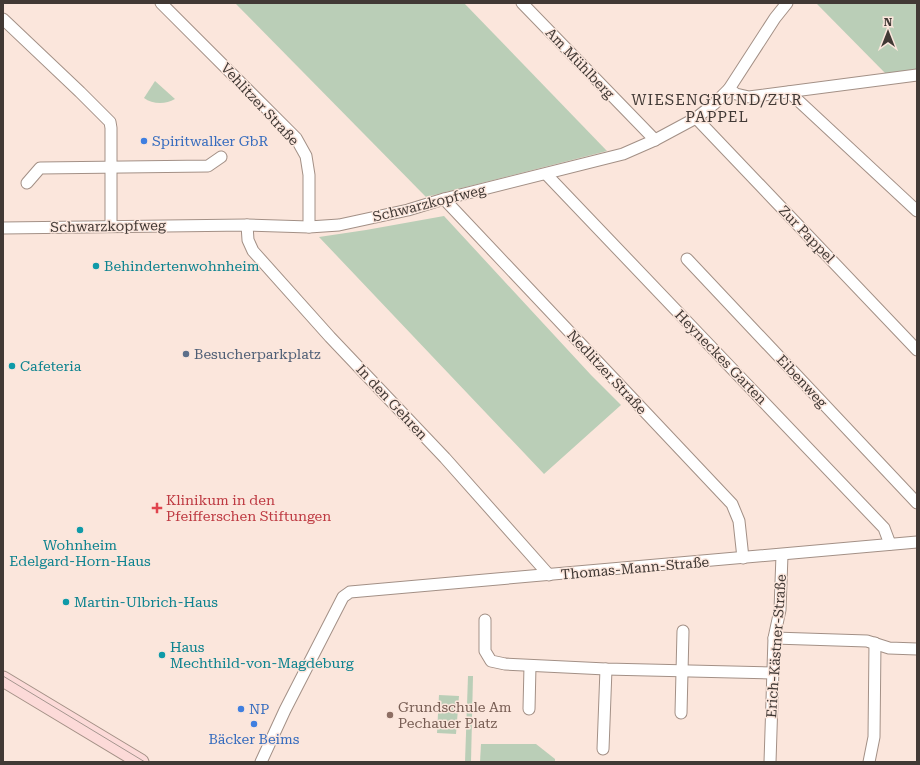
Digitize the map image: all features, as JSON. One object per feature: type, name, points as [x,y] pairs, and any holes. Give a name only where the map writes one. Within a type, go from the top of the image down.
[{"type":"main road","points":[[3,679],[141,762]]},
{"type":"street","name":"Vehlitzer Straße","points":[[161,3],[296,138],[306,156],[309,175],[310,227]]},
{"type":"street","name":"Am Mühlberg","points":[[522,3],[655,140]]},
{"type":"street","name":"Schwarzkopfweg","points":[[3,228],[247,224],[310,227],[339,224],[408,210],[444,199],[623,154],[655,140],[696,118],[714,104],[729,89],[775,18],[787,3]]},
{"type":"street","points":[[3,19],[110,122],[112,226]]},
{"type":"street","points":[[729,89],[736,94],[749,97],[917,75]]},
{"type":"street","points":[[789,92],[917,211]]},
{"type":"street","name":"Zur Pappel","points":[[696,118],[917,350]]},
{"type":"street","points":[[27,183],[40,168],[208,166],[220,157]]},
{"type":"street","name":"Heyneckes Garten","points":[[546,174],[884,528],[890,544]]},
{"type":"street","name":"Nedlitzer Straße","points":[[444,199],[732,504],[739,521],[743,558]]},
{"type":"street","name":"In den Gehren","points":[[247,224],[248,240],[253,251],[330,337],[445,458],[549,575]]},
{"type":"street","name":"Eibenweg","points":[[687,259],[917,503]]},
{"type":"street","name":"Thomas-Mann-Straße","points":[[261,762],[285,710],[343,596],[347,593],[917,542]]},
{"type":"street","name":"Erich-Kästner-Straße","points":[[770,762],[774,638],[780,610],[782,555]]},
{"type":"street","points":[[485,620],[484,638],[486,651],[491,661],[505,664],[606,669],[773,674]]},
{"type":"street","points":[[681,713],[683,631]]},
{"type":"street","points":[[774,638],[867,641],[889,648],[917,649]]},
{"type":"street","points":[[869,762],[874,737],[875,643]]},
{"type":"street","points":[[529,708],[530,666]]},
{"type":"street","points":[[603,749],[606,669]]},
{"type":"green space","points":[[235,3],[464,3],[607,151],[426,197]]},
{"type":"green space","points":[[816,3],[917,3],[917,72],[888,76]]},
{"type":"green space","points":[[155,81],[175,99],[159,103],[151,102],[144,98]]},
{"type":"green space","points":[[444,216],[591,375],[621,405],[544,474],[319,237]]},
{"type":"green space","points":[[468,676],[473,676],[471,762],[465,762]]},
{"type":"green space","points":[[439,695],[459,696],[456,734],[437,733]]},
{"type":"green space","points":[[481,744],[536,744],[555,759],[555,762],[480,762]]},
{"type":"tram line","points":[[3,676],[145,762]]},
{"type":"place","name":"Spiritwalker GbR","points":[[144,141]]},
{"type":"place","name":"Behindertenwohnheim","points":[[96,266]]},
{"type":"place","name":"Besucherparkplatz","points":[[186,354]]},
{"type":"place","name":"Cafeteria","points":[[12,366]]},
{"type":"place","name":"Klinikum in den Pfeifferschen Stiftungen","points":[[157,508]]},
{"type":"place","name":"Wohnheim Edelgard-Horn-Haus","points":[[80,530]]},
{"type":"place","name":"Martin-Ulbrich-Haus","points":[[66,602]]},
{"type":"place","name":"Haus Mechthild-von-Magdeburg","points":[[162,655]]},
{"type":"place","name":"NP","points":[[241,709]]},
{"type":"place","name":"Grundschule Am Pechauer Platz","points":[[390,715]]},
{"type":"place","name":"Bäcker Beims","points":[[254,724]]},
{"type":"district","name":"WIESENGRUND/ZUR PAPPEL","points":[[717,108]]}]
